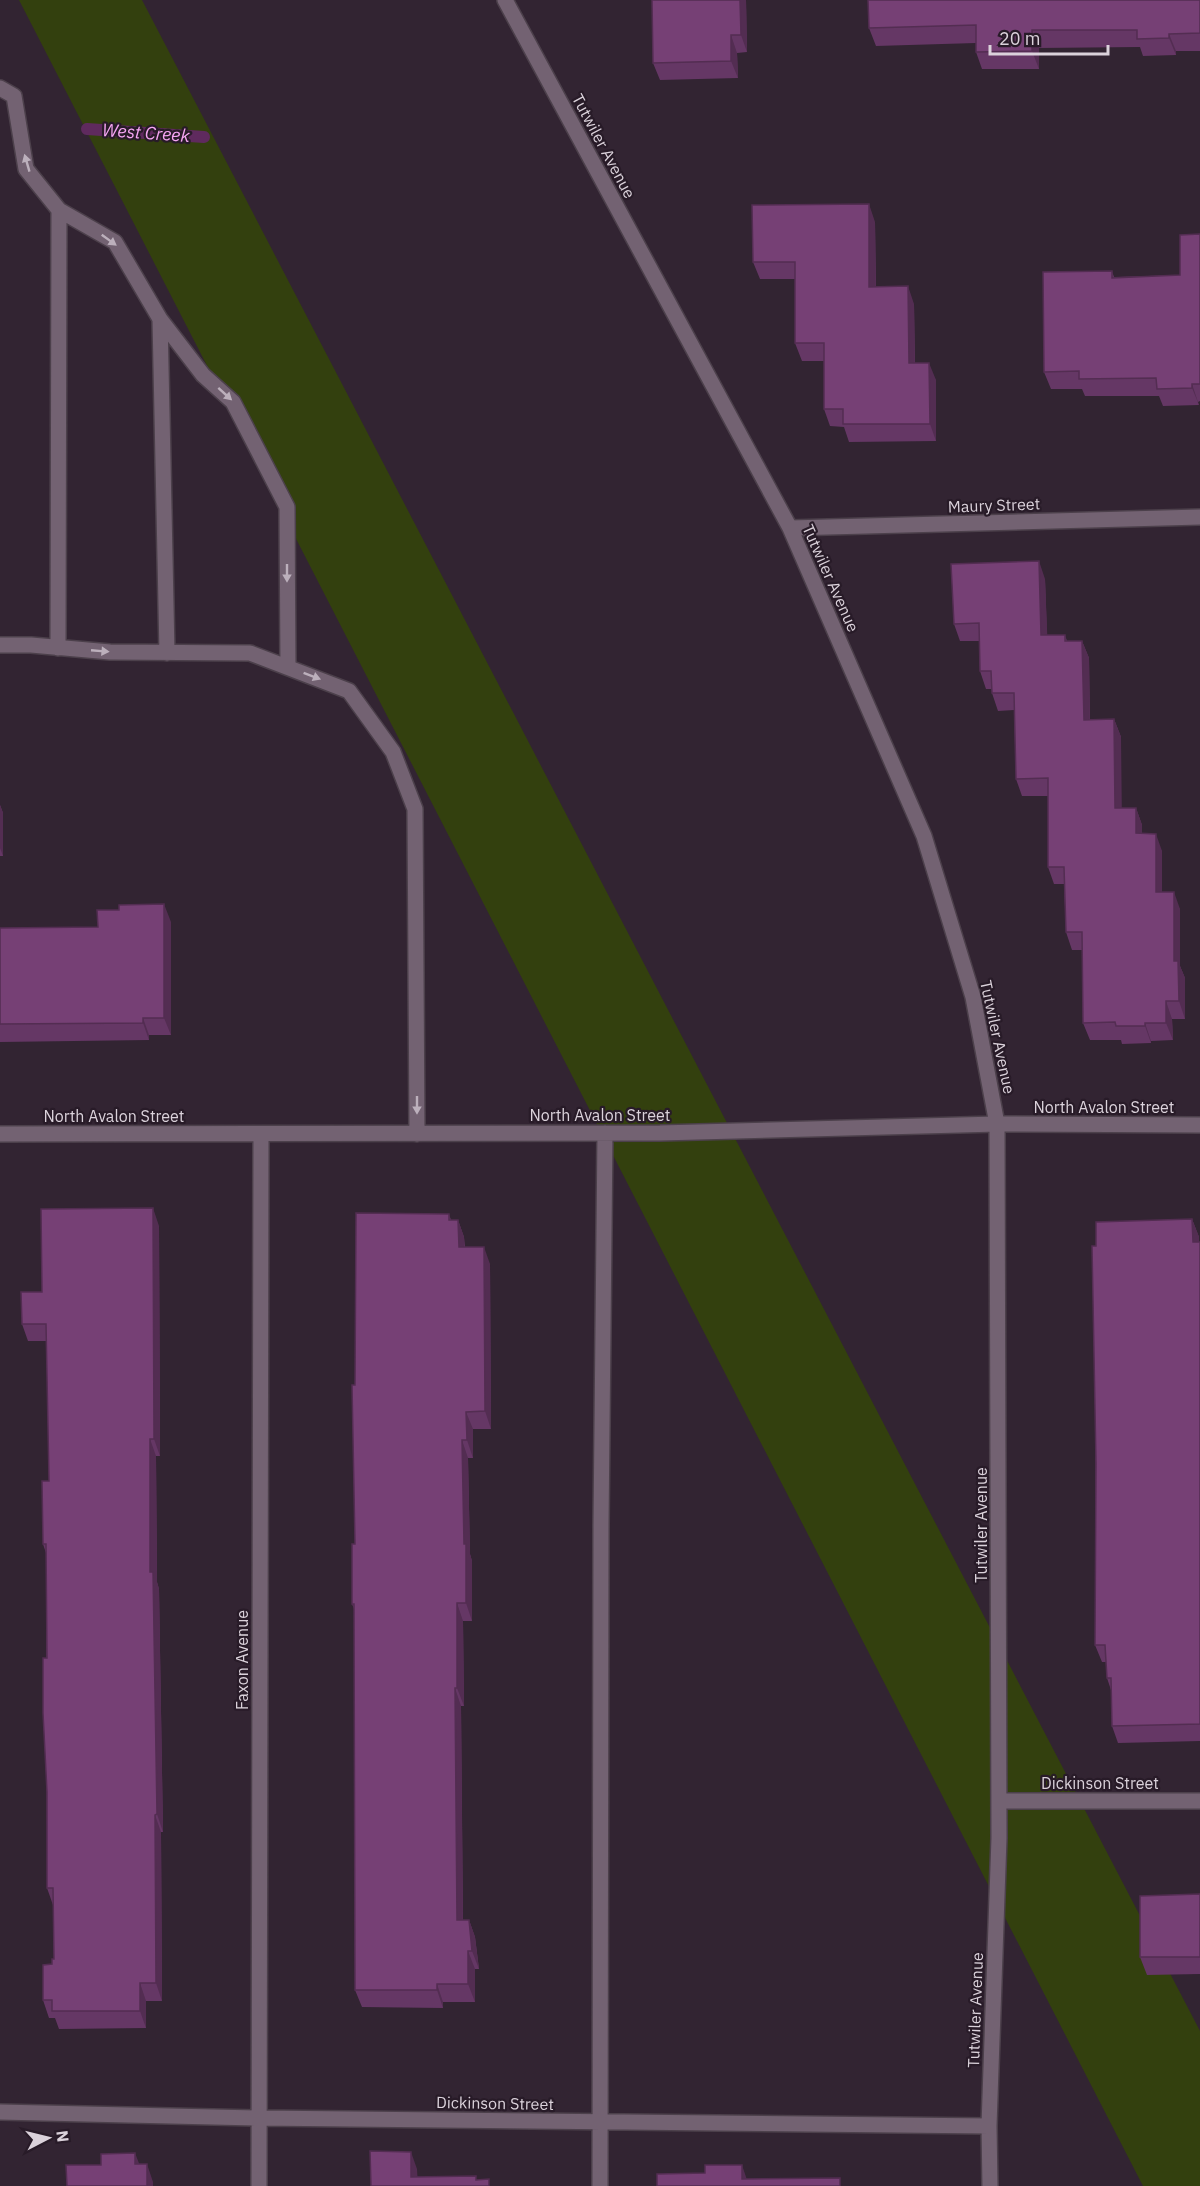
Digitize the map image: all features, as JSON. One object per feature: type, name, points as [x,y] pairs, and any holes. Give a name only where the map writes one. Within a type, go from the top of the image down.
[{"type":"street","name":"Tutwiler Avenue","points":[[505,0],[790,528],[924,836],[973,997],[997,1124],[1000,1801],[989,2126],[990,2186]]},
{"type":"street","points":[[0,88],[14,96],[26,169],[59,210],[115,242],[160,319],[203,375],[233,402],[287,507],[288,667]]},
{"type":"street","points":[[58,648],[59,210]]},
{"type":"street","points":[[160,319],[167,653]]},
{"type":"street","name":"Maury Street","points":[[790,528],[1200,517]]},
{"type":"street","points":[[0,645],[110,652],[250,653],[349,691],[393,752],[415,809],[417,1134]]},
{"type":"street","name":"North Avalon Street","points":[[0,1134],[605,1133],[997,1124],[1200,1125]]},
{"type":"street","points":[[600,2186],[600,1525],[605,1133]]},
{"type":"street","name":"Faxon Avenue","points":[[260,2186],[261,1134]]},
{"type":"street","name":"Dickinson Street","points":[[1000,1801],[1200,1801]]},
{"type":"street","name":"Dickinson Street","points":[[0,2112],[260,2118],[989,2126]]},
{"type":"green space","points":[[19,0],[142,0],[1200,2031],[1200,2186],[1143,2186]]},
{"type":"building","points":[[652,0],[740,0],[741,35],[731,35],[731,61],[653,63]]},
{"type":"building","points":[[868,0],[1200,0],[1200,33],[1169,34],[1169,38],[1137,39],[1137,30],[1032,30],[1032,51],[976,52],[976,25],[869,28]]},
{"type":"building","points":[[869,204],[869,287],[908,286],[909,363],[929,363],[930,424],[843,424],[843,409],[824,409],[824,343],[795,343],[795,262],[753,262],[752,205]]},
{"type":"building","points":[[1200,234],[1200,384],[1192,384],[1192,388],[1157,389],[1156,378],[1079,379],[1079,371],[1044,372],[1043,272],[1112,271],[1112,278],[1180,275],[1180,235]]},
{"type":"building","points":[[1039,561],[1041,635],[1065,635],[1065,641],[1082,641],[1084,720],[1114,719],[1115,808],[1136,808],[1136,833],[1156,834],[1156,892],[1174,892],[1174,961],[1178,961],[1179,1001],[1166,1001],[1166,1023],[1116,1026],[1115,1022],[1083,1023],[1082,932],[1066,932],[1064,867],[1048,867],[1048,778],[1016,779],[1014,693],[992,693],[991,671],[980,671],[979,623],[954,624],[951,564]]},
{"type":"building","points":[[164,904],[164,1018],[143,1018],[143,1023],[0,1024],[0,928],[98,927],[97,910],[119,910],[119,905]]},
{"type":"building","points":[[153,1208],[154,1439],[150,1439],[150,1572],[153,1572],[157,1814],[155,1815],[156,1983],[140,1983],[140,2011],[52,2011],[52,2000],[43,2000],[43,1965],[52,1964],[52,1959],[54,1959],[53,1888],[47,1888],[47,1792],[43,1713],[43,1658],[47,1658],[46,1544],[43,1544],[42,1481],[49,1481],[46,1324],[22,1324],[21,1292],[42,1292],[41,1209]]},
{"type":"building","points":[[356,1213],[449,1214],[449,1220],[458,1220],[459,1247],[484,1247],[485,1411],[466,1412],[467,1440],[462,1440],[466,1603],[457,1603],[457,1688],[455,1688],[457,1920],[469,1920],[472,1951],[468,1951],[468,1984],[437,1984],[437,1990],[355,1990],[352,1544],[355,1544],[352,1385],[355,1385]]},
{"type":"building","points":[[1192,1219],[1193,1242],[1200,1242],[1200,1724],[1112,1726],[1111,1678],[1107,1678],[1105,1645],[1095,1645],[1096,1463],[1092,1246],[1096,1246],[1096,1222]]},
{"type":"building","points":[[1200,1894],[1200,1957],[1140,1957],[1140,1896]]},
{"type":"building","points":[[370,2151],[411,2152],[411,2177],[476,2176],[476,2180],[489,2179],[489,2186],[371,2186]]},
{"type":"building","points":[[135,2153],[135,2164],[147,2164],[147,2186],[67,2186],[66,2165],[101,2165],[101,2154]]},
{"type":"building","points":[[705,2165],[742,2165],[742,2179],[840,2178],[840,2186],[657,2186],[657,2174],[705,2173]]},
{"type":"waterway","name":"West Creek","points":[[87,129],[204,137]]}]
